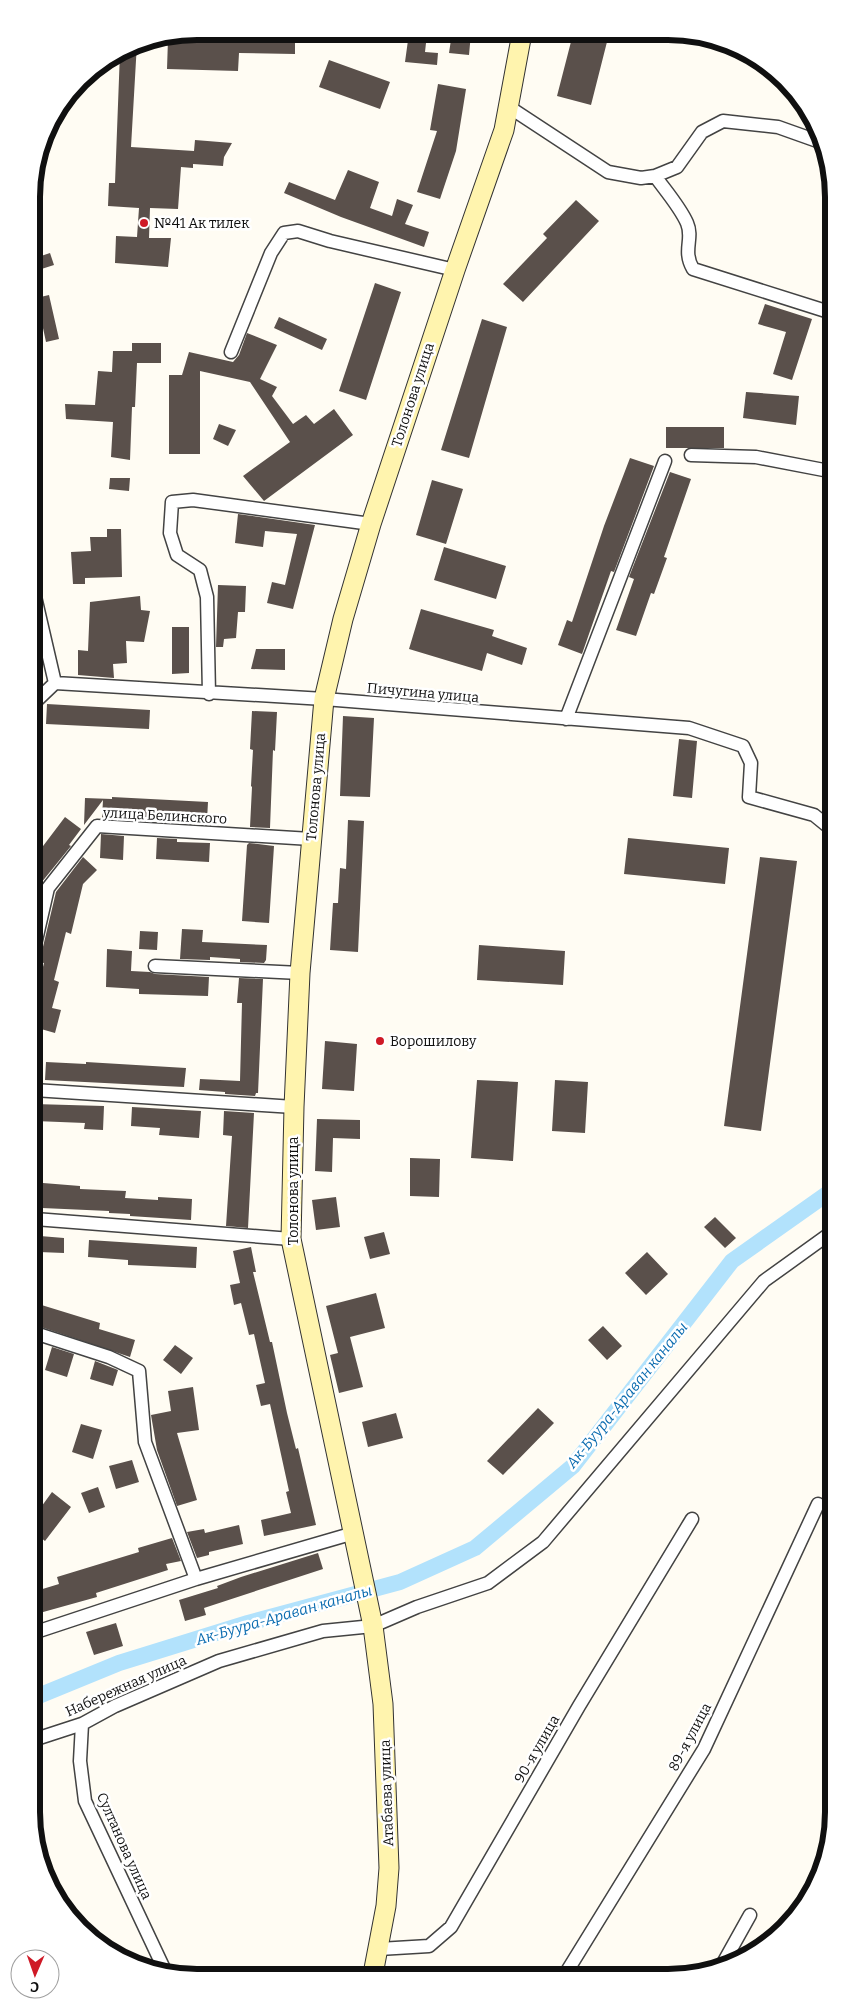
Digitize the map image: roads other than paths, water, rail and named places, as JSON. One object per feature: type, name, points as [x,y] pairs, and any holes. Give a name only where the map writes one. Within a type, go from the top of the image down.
[{"type":"main road","name":"Толонова улица","points":[[360,1562],[291,1239],[300,973],[324,700],[343,619],[371,524],[455,270],[504,130],[521,40]]},
{"type":"main road","name":"Атабаева улица","points":[[360,1562],[372,1619],[383,1704],[389,1836],[389,1868],[379,1949],[374,1969]]},
{"type":"street","points":[[509,107],[608,172],[641,178],[655,176],[677,167],[702,132],[723,121],[778,127],[814,139]]},
{"type":"street","points":[[655,176],[686,222],[689,234],[688,262],[693,269],[825,311]]},
{"type":"street","points":[[231,352],[271,253],[284,234],[298,231],[455,270]]},
{"type":"street","points":[[691,455],[756,457],[825,469]]},
{"type":"street","points":[[566,719],[665,462]]},
{"type":"street","points":[[209,694],[207,597],[200,570],[176,555],[170,533],[172,502],[193,500],[371,524]]},
{"type":"street","points":[[40,618],[55,683],[40,697]]},
{"type":"street","name":"Пичугина улица","points":[[55,683],[324,700],[689,728],[743,746],[751,763],[749,797],[814,815],[825,824]]},
{"type":"street","name":"улица Белинского","points":[[40,923],[48,888],[97,826],[311,840]]},
{"type":"street","points":[[155,966],[300,973]]},
{"type":"street","points":[[40,1090],[294,1107]]},
{"type":"street","points":[[40,1219],[291,1239]]},
{"type":"street","name":"Набережная улица","points":[[40,1738],[82,1724],[115,1706],[219,1661],[322,1631],[417,1607],[488,1583],[543,1542],[764,1281],[825,1237]]},
{"type":"street","points":[[40,1335],[109,1358],[139,1371],[145,1442],[196,1579]]},
{"type":"street","name":"89-я улица","points":[[568,1969],[704,1749],[818,1504]]},
{"type":"street","name":"90-я улица","points":[[379,1949],[429,1946],[452,1927],[579,1706],[692,1519]]},
{"type":"street","points":[[40,1631],[196,1579],[354,1533]]},
{"type":"street","name":"Султанова улица","points":[[82,1724],[80,1761],[85,1801],[162,1965]]},
{"type":"street","points":[[727,1957],[750,1915]]},
{"type":"waterway","name":"Ак-Буура-Араван каналы","points":[[40,1695],[119,1663],[248,1623],[400,1582],[475,1548],[573,1466],[732,1261],[825,1195]]},
{"type":"place","name":"№41 Ак тилек","points":[[144,223]]},
{"type":"place","name":"Ворошилову","points":[[380,1041]]}]
